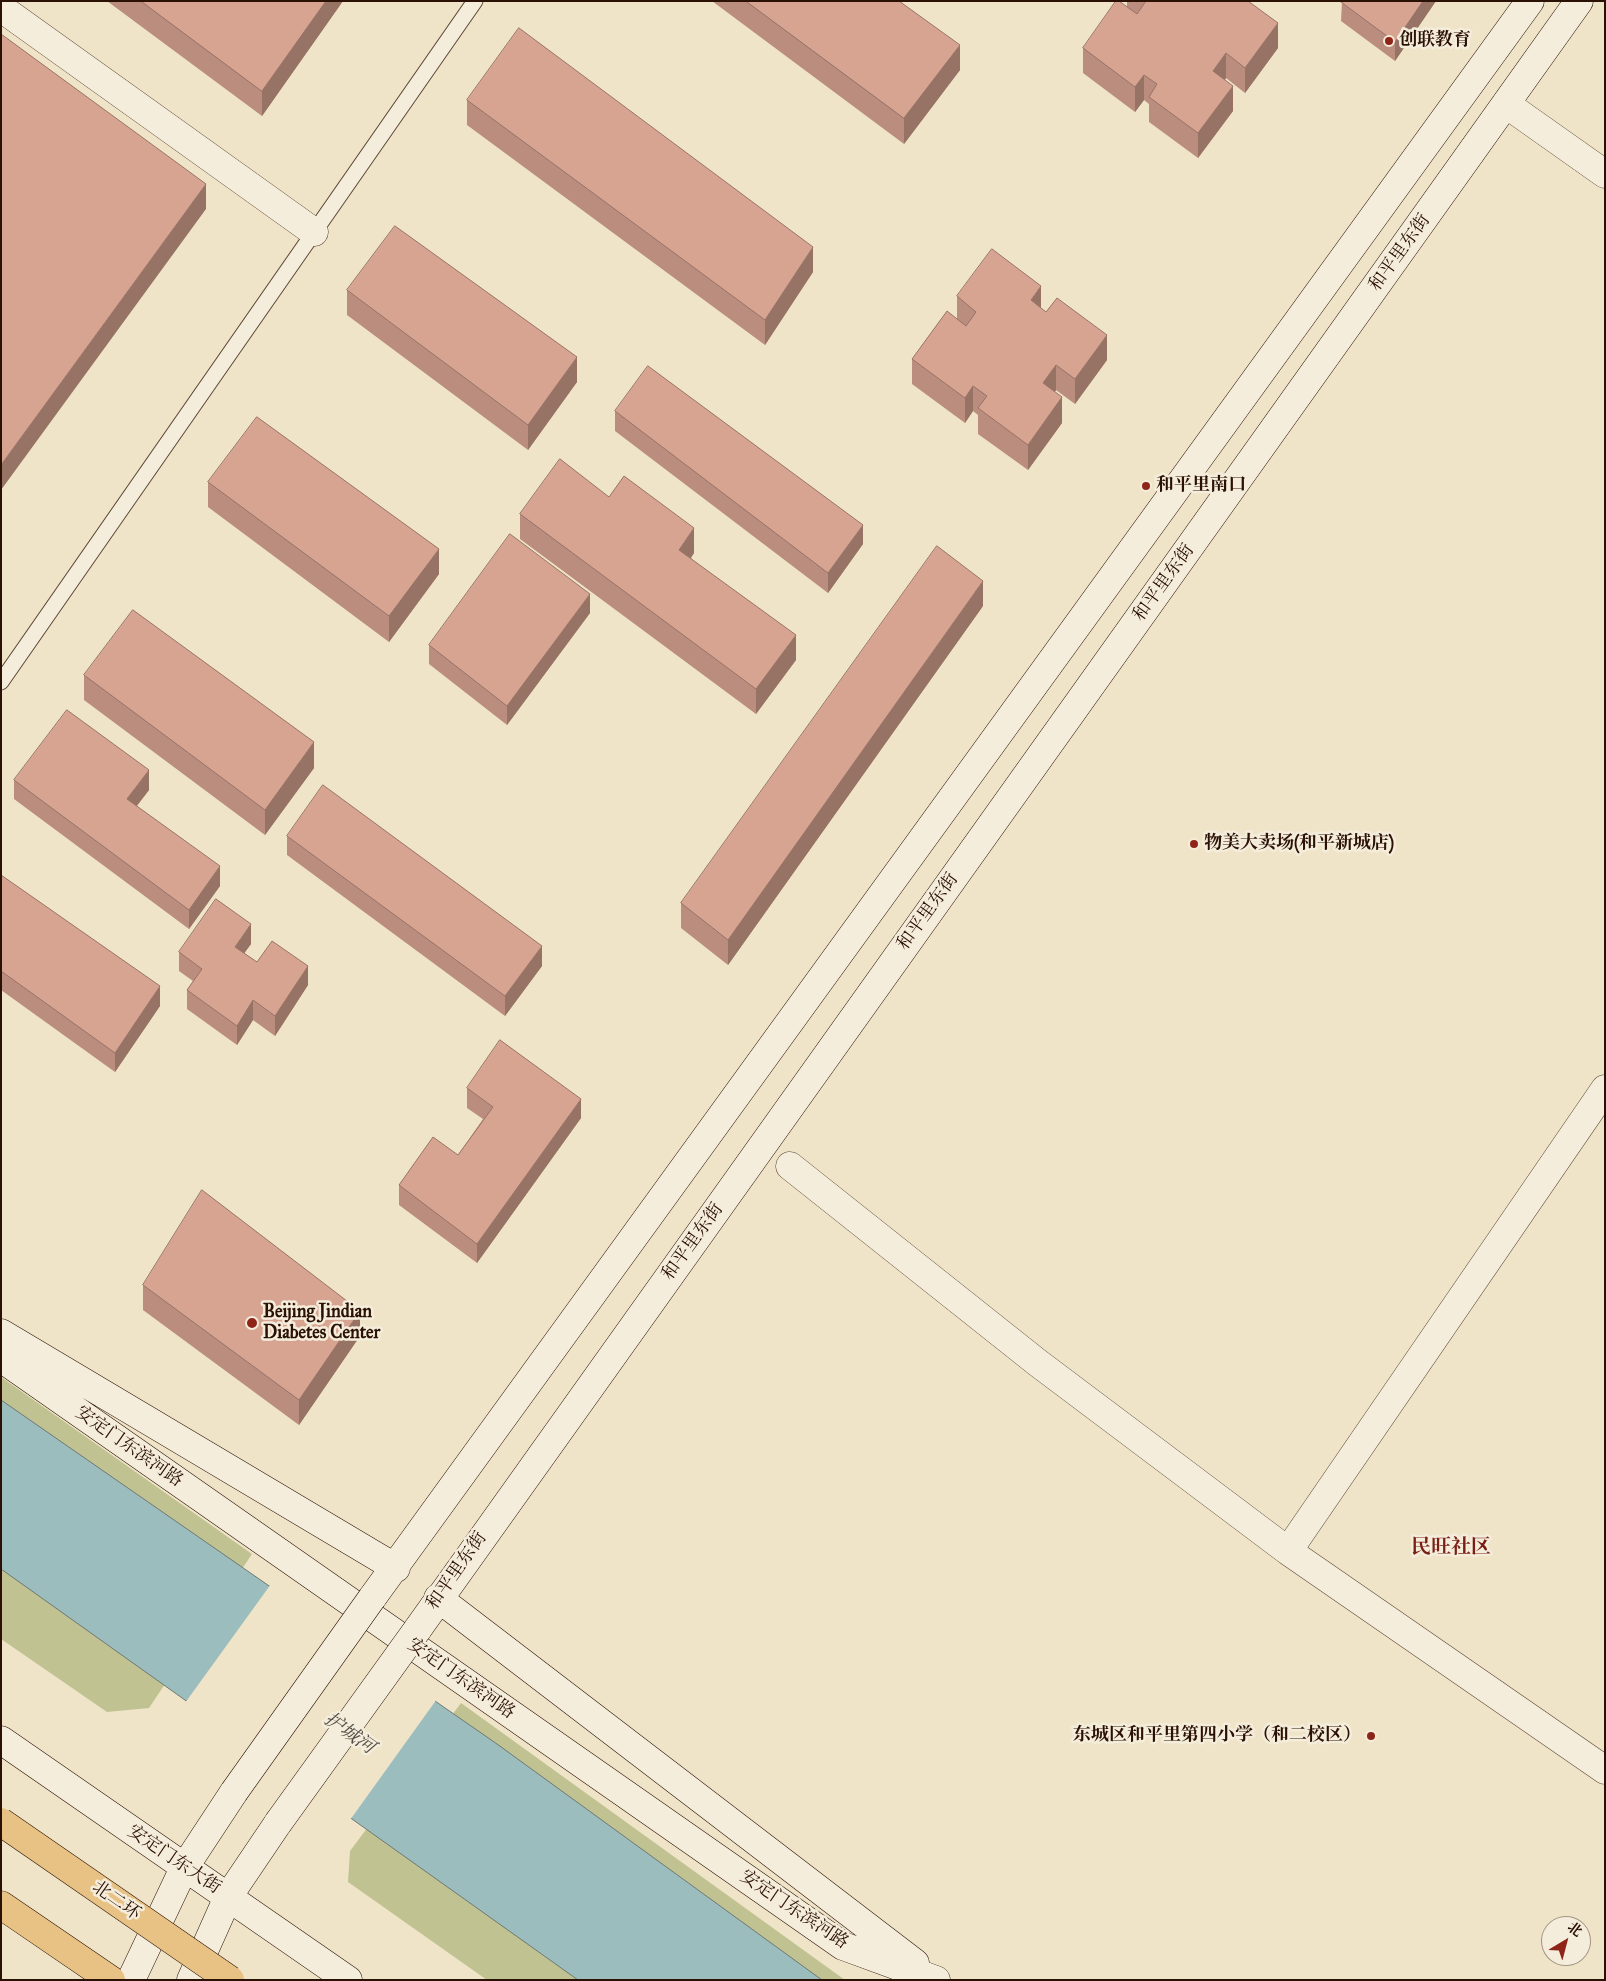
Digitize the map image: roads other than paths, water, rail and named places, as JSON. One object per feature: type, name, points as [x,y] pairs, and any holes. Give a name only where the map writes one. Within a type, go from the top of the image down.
[{"type":"highway","name":"北二环","points":[[1,1822],[230,1980]]},
{"type":"highway","points":[[1,1905],[111,1980]]},
{"type":"street","points":[[131,1980],[184,1868],[234,1792],[372,1598],[396,1568],[1530,1]]},
{"type":"street","name":"和平里东街","points":[[191,1980],[228,1897],[278,1824],[1579,1]]},
{"type":"street","points":[[1,8],[314,232]]},
{"type":"street","points":[[1506,104],[1605,174]]},
{"type":"street","points":[[1288,1551],[1605,1089]]},
{"type":"street","points":[[790,1166],[1038,1363],[1288,1551],[1605,1770]]},
{"type":"street","points":[[1,1333],[396,1568]]},
{"type":"street","name":"安定门东滨河路","points":[[1,1351],[11,1364],[27,1376],[843,1946],[935,1979]]},
{"type":"street","points":[[438,1598],[935,1979]]},
{"type":"street","name":"安定门东大街","points":[[1,1740],[228,1897],[333,1976]]},
{"type":"lane","points":[[1,682],[475,1]]},
{"type":"water","name":"护城河","points":[[1,1400],[497,1744],[822,1980],[578,1980],[1,1569]]},
{"type":"place","name":"创联教育","points":[[1389,41]]},
{"type":"place","name":"和平里南口","points":[[1146,486]]},
{"type":"place","name":"物美大卖场(和平新城店)","points":[[1194,844]]},
{"type":"place","name":"Beijing Jindian Diabetes Center","points":[[252,1323]]},
{"type":"place","name":"东城区和平里第四小学（和二校区）","points":[[1371,1736]]},
{"type":"district","name":"民旺社区","points":[[1451,1548]]}]
